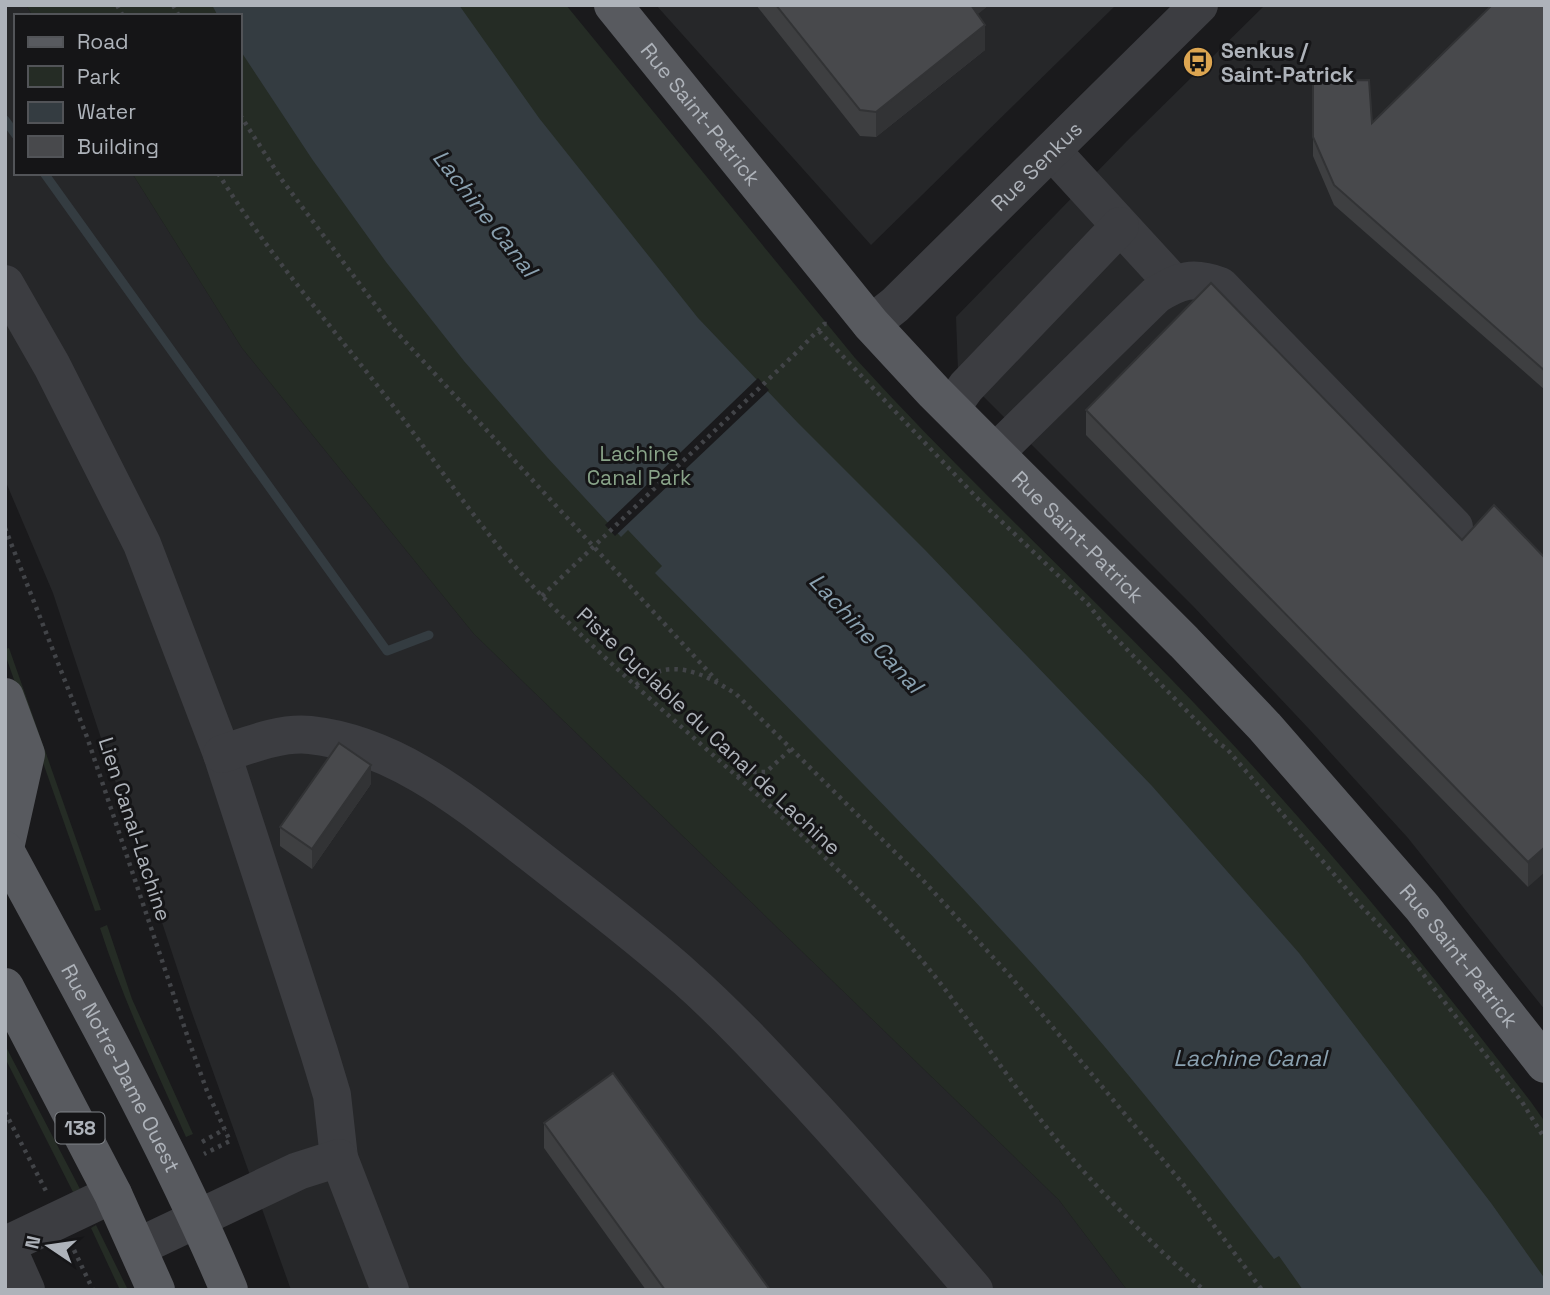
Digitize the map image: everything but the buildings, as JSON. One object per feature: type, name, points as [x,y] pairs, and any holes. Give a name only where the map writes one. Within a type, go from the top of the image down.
[{"type":"main road","name":"Rue Saint-Patrick","points":[[612,5],[871,324],[995,453],[1215,673],[1315,782],[1422,907],[1545,1064]]},
{"type":"main road","points":[[5,696],[26,754],[5,849]]},
{"type":"main road","name":"Rue Notre-Dame Ouest","points":[[5,849],[152,1125],[198,1217],[229,1290]]},
{"type":"main road","name":"138","points":[[5,987],[113,1194],[156,1290]]},
{"type":"street","name":"Rue Senkus","points":[[871,324],[895,305],[1199,5]]},
{"type":"street","points":[[1052,151],[1174,284]]},
{"type":"street","points":[[951,408],[966,387],[1120,226]]},
{"type":"street","points":[[995,453],[1156,295],[1174,284],[1202,279],[1220,286],[1454,527]]},
{"type":"street","points":[[5,284],[52,366],[142,544],[222,754],[332,1095],[339,1158],[390,1290]]},
{"type":"street","points":[[222,754],[278,738],[307,734],[342,741],[412,768],[490,822],[607,912],[687,979],[755,1044],[889,1191],[974,1290]]},
{"type":"street","points":[[138,1247],[298,1171],[339,1158]]},
{"type":"street","points":[[26,1290],[6,1245],[113,1194]]},
{"type":"path","points":[[242,118],[282,180],[391,327],[719,683]]},
{"type":"path","name":"Piste Cyclable du Canal de Lachine","points":[[219,175],[264,241],[397,411],[481,526],[542,596],[803,837],[892,925],[926,965],[1024,1099],[1084,1173],[1204,1290]]},
{"type":"path","points":[[542,596],[824,324]]},
{"type":"path","points":[[818,331],[979,500],[1055,575],[1076,592],[1108,629],[1217,742],[1227,749],[1361,906],[1409,956],[1522,1102],[1545,1139]]},
{"type":"path","name":"Lien Canal-Lachine","points":[[5,528],[88,737],[189,1041],[207,1091],[230,1141],[207,1153]]},
{"type":"path","points":[[636,685],[646,676],[664,669],[685,670],[719,683],[736,694],[921,878],[1011,977],[1183,1184],[1262,1290]]},
{"type":"path","points":[[737,778],[750,772],[765,772],[791,749]]},
{"type":"path","points":[[5,1112],[46,1193]]},
{"type":"path","points":[[202,1142],[225,1129]]},
{"type":"path","points":[[69,1240],[93,1290]]},
{"type":"shaded area","points":[[5,5],[26,5],[32,14],[14,14],[14,175],[133,175],[242,348],[474,634],[1059,1200],[1127,1290],[291,1290],[191,1010],[53,593],[5,480]]},
{"type":"shaded area","points":[[656,5],[1116,5],[871,245]]},
{"type":"shaded area","points":[[1265,5],[1545,5],[1545,1010],[1408,838],[1310,730],[1193,606],[958,371],[956,317],[1127,141]]},
{"type":"green space","name":"Lachine Canal Park","points":[[26,5],[566,5],[855,358],[932,440],[1219,729],[1312,833],[1401,939],[1531,1102],[1545,1122],[1545,1290],[1127,1290],[1059,1200],[474,634],[242,348],[133,175],[242,175],[242,14],[32,14]]},
{"type":"green space","points":[[9,648],[101,910],[95,911],[5,654],[5,649]]},
{"type":"green space","points":[[107,925],[132,999],[193,1134],[186,1137],[119,981],[100,928]]},
{"type":"green space","points":[[5,1045],[80,1189],[73,1192],[5,1058]]},
{"type":"green space","points":[[96,1225],[128,1290],[120,1290],[91,1228]]},
{"type":"water","name":"Lachine Canal","points":[[212,5],[459,5],[539,118],[698,318],[1152,786],[1299,953],[1491,1203],[1545,1279],[1545,1290],[1303,1290],[1279,1256],[1274,1259],[1111,1054],[1054,988],[957,882],[655,573],[662,566],[628,530],[621,537],[464,361],[386,262],[312,159],[242,53],[242,14],[217,14]]},
{"type":"pier","points":[[758,378],[769,390],[615,536],[605,525]]},
{"type":"waterway","points":[[5,120],[14,132]]},
{"type":"waterway","points":[[45,175],[387,651],[429,635]]},
{"type":"place","name":"Senkus / Saint-Patrick","points":[[1198,62]]}]
